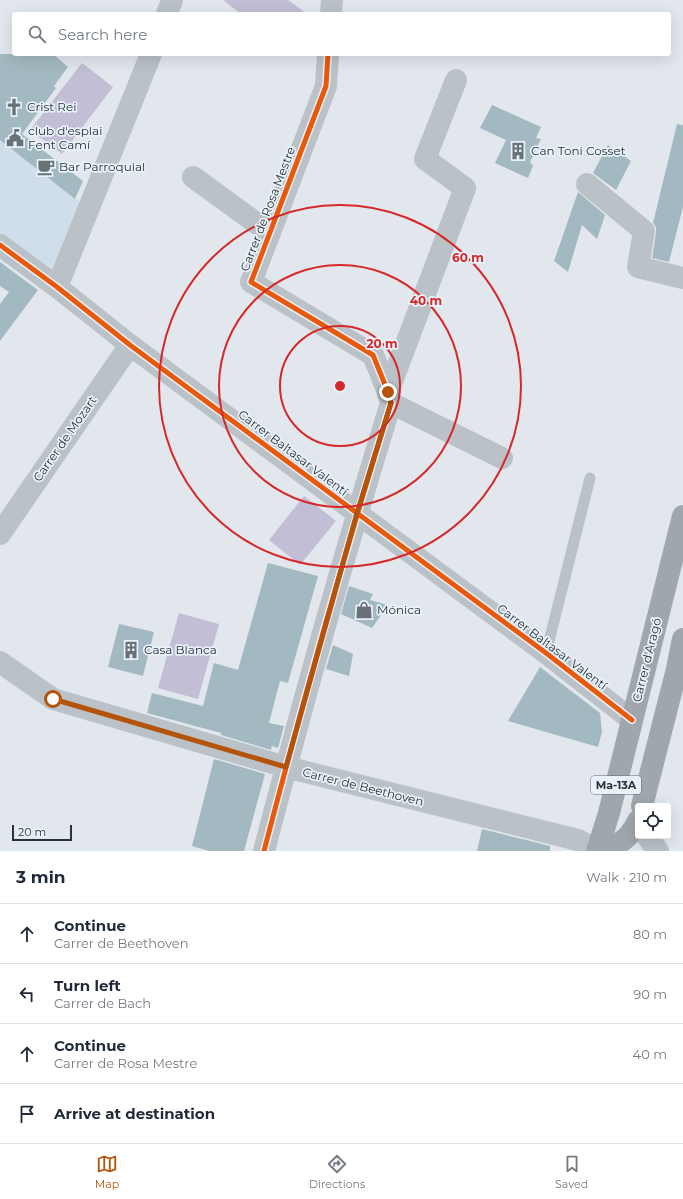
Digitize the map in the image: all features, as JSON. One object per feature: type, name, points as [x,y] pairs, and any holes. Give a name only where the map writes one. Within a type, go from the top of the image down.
[{"type":"main road","name":"Carrer d'Aragó","points":[[597,850],[632,720],[683,516]]},
{"type":"main road","points":[[643,803],[680,670],[683,639]]},
{"type":"main road","points":[[597,850],[620,843],[628,838],[635,827]]},
{"type":"street","points":[[168,12],[172,0]]},
{"type":"street","points":[[331,12],[332,0]]},
{"type":"street","points":[[57,287],[150,56]]},
{"type":"street","name":"Carrer de Rosa Mestre","points":[[328,56],[326,86],[251,282],[373,355],[390,397]]},
{"type":"street","points":[[264,851],[286,767],[390,397],[465,188],[425,159],[456,80]]},
{"type":"street","name":"Carrer de Rosa Mestre","points":[[193,177],[270,233]]},
{"type":"street","points":[[587,184],[644,230],[638,267],[683,278]]},
{"type":"street","name":"Carrer Baltasar Valentí","points":[[0,245],[57,287],[130,345],[546,653],[632,720]]},
{"type":"street","name":"Carrer de Mozart","points":[[0,534],[130,345]]},
{"type":"street","points":[[390,397],[502,458]]},
{"type":"street","name":"Carrer de Beethoven","points":[[0,662],[53,699],[286,767],[578,840],[597,850]]},
{"type":"street","points":[[649,839],[658,851]]},
{"type":"lane","points":[[546,653],[590,478]]},
{"type":"shaded area","points":[[223,0],[288,0],[304,12],[238,12]]},
{"type":"shaded area","points":[[82,63],[113,87],[62,154],[30,130]]},
{"type":"shaded area","points":[[1,141],[89,209],[57,287],[0,245]]},
{"type":"shaded area","points":[[304,496],[336,521],[300,565],[269,540]]},
{"type":"shaded area","points":[[179,613],[219,624],[198,699],[158,688]]},
{"type":"building","points":[[0,54],[12,54],[12,56],[55,56],[68,67],[54,86],[56,88],[22,134],[83,181],[75,199],[0,140]]},
{"type":"building","name":"Can Toni Cosset","points":[[492,105],[541,127],[536,138],[541,139],[530,162],[533,166],[528,178],[495,163],[506,140],[480,128]]},
{"type":"building","points":[[677,124],[683,125],[683,207],[669,262],[652,258],[656,233],[656,227],[653,223]]},
{"type":"building","points":[[608,145],[631,161],[616,190],[593,173]]},
{"type":"building","points":[[578,192],[605,215],[597,239],[582,225],[568,272],[554,261]]},
{"type":"building","points":[[0,262],[38,290],[0,341],[0,304],[9,292],[0,286]]},
{"type":"building","points":[[268,563],[318,576],[288,683],[280,681],[269,723],[284,726],[278,748],[272,746],[271,750],[221,735],[221,733],[147,713],[152,693],[203,706],[214,663],[238,670]]},
{"type":"building","name":"Mónica","points":[[349,586],[373,594],[370,600],[388,605],[372,628],[341,614]]},
{"type":"building","name":"Casa Blanca","points":[[119,624],[154,632],[143,676],[108,667]]},
{"type":"building","points":[[333,645],[353,654],[349,676],[326,669]]},
{"type":"building","points":[[540,667],[600,713],[602,732],[598,747],[508,721]]},
{"type":"building","points":[[214,759],[265,774],[244,851],[209,851],[192,846]]},
{"type":"building","points":[[482,829],[550,846],[550,851],[477,851]]},
{"type":"cycle path","points":[[264,851],[325,626],[391,403],[373,355],[251,282],[326,86],[328,56]]},
{"type":"cycle path","points":[[0,245],[57,287],[130,345],[546,653],[632,720]]},
{"type":"place","name":"Crist Rei","points":[[14,107]]},
{"type":"place","name":"club d'esplai Fent Camí","points":[[15,138]]},
{"type":"place","name":"Can Toni Cosset","points":[[518,151]]},
{"type":"place","name":"Bar Parroquial","points":[[46,167]]},
{"type":"place","name":"Mónica","points":[[364,610]]},
{"type":"place","name":"Casa Blanca","points":[[131,650]]},
{"type":"route","points":[[53,699],[286,767],[357,513],[391,403],[388,392]]}]
